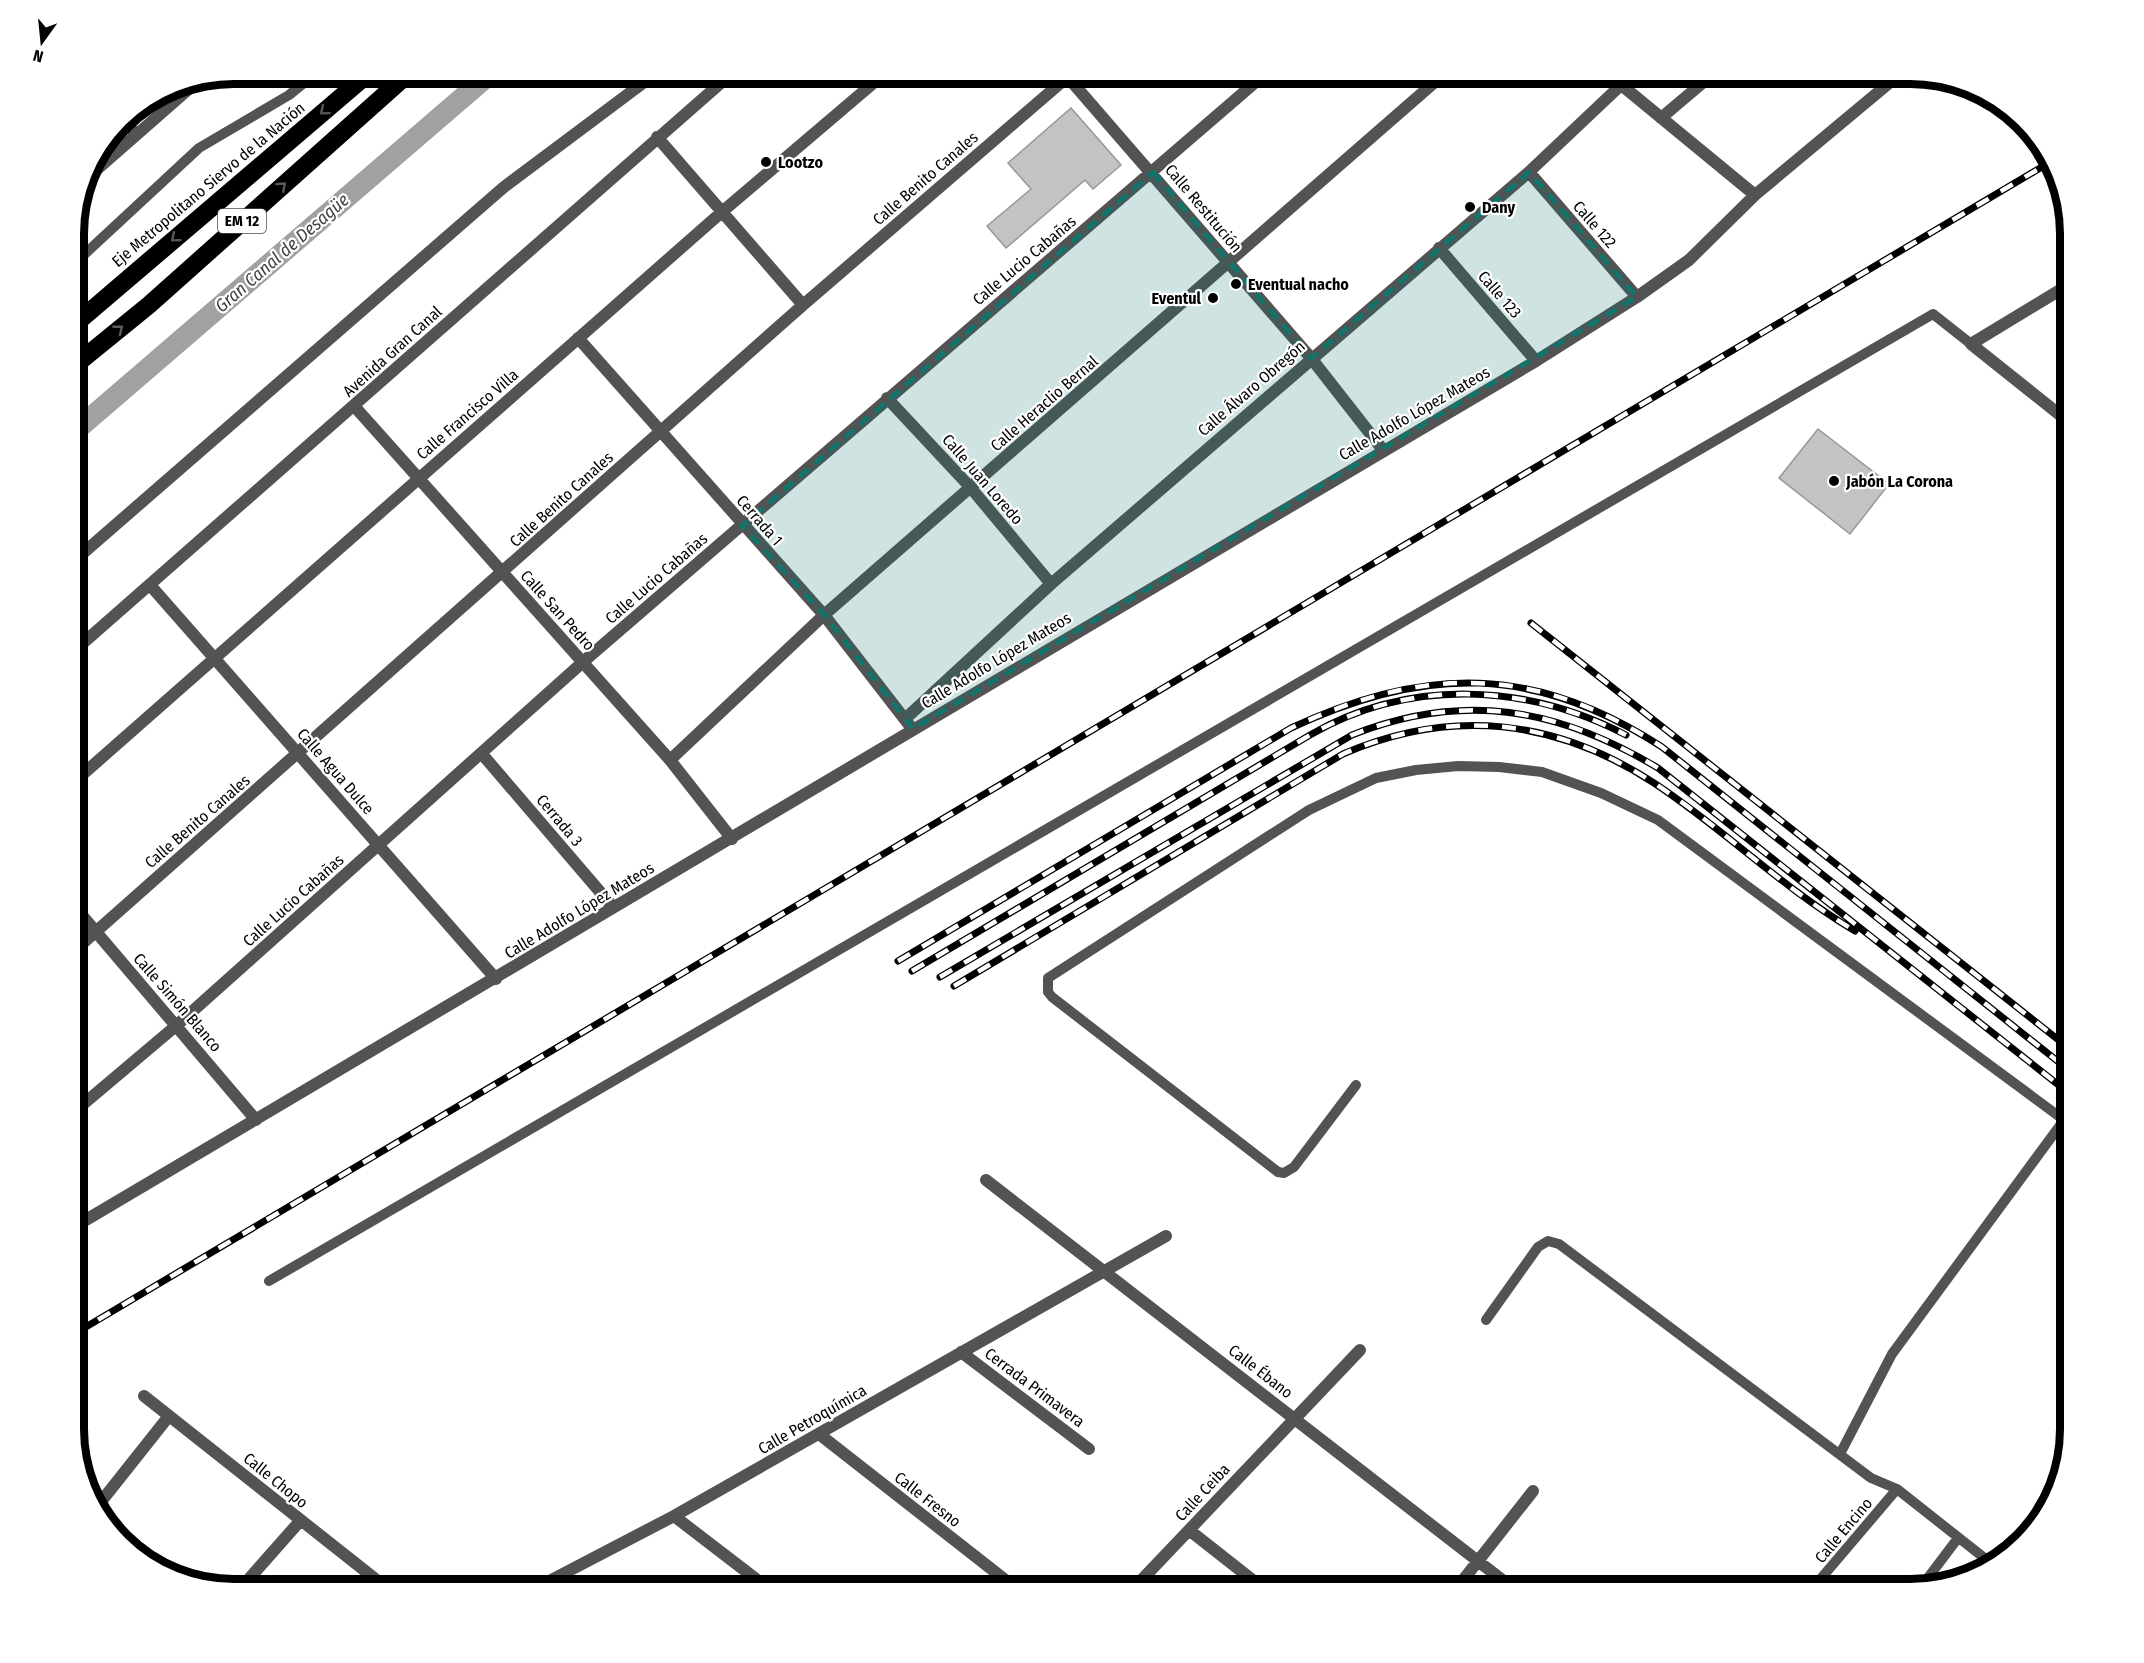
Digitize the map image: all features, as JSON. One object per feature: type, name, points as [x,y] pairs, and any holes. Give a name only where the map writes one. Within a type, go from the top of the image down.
[{"type":"highway","name":"Eje Metropolitano Siervo de la Nación","points":[[84,316],[356,84]]},
{"type":"highway","name":"EM 12","points":[[84,358],[149,304],[397,84]]},
{"type":"street","points":[[84,552],[504,187],[642,84]]},
{"type":"street","name":"Avenida Gran Canal","points":[[84,642],[355,407],[719,84]]},
{"type":"street","name":"Calle Francisco Villa","points":[[84,773],[723,211],[872,84]]},
{"type":"street","name":"Calle Benito Canales","points":[[84,942],[803,305],[1057,84]]},
{"type":"street","name":"Calle Restitución","points":[[1077,84],[1311,358],[1383,450]]},
{"type":"street","name":"Calle Lucio Cabañas","points":[[84,1104],[177,1026],[583,662],[1254,84]]},
{"type":"street","name":"Calle Heraclio Bernal","points":[[670,760],[824,615],[1433,84]]},
{"type":"street","points":[[1661,118],[1701,84]]},
{"type":"street","name":"Calle Adolfo López Mateos","points":[[84,1221],[496,979],[613,907],[732,839],[909,724],[1536,361],[1637,297],[1689,260],[1755,195],[1888,84]]},
{"type":"street","points":[[1621,85],[1755,195]]},
{"type":"street","name":"Calle Álvaro Obregón","points":[[909,724],[1051,584],[1529,172],[1621,85]]},
{"type":"street","points":[[100,167],[185,92]]},
{"type":"street","points":[[129,127],[136,135]]},
{"type":"street","points":[[657,137],[803,305]]},
{"type":"street","name":"Calle 122","points":[[1529,172],[1637,297]]},
{"type":"street","name":"Calle 123","points":[[1439,248],[1536,361]]},
{"type":"street","points":[[2060,290],[1971,344],[2060,415]]},
{"type":"street","name":"Cerrada 1","points":[[578,338],[662,431],[742,526],[824,615],[909,724]]},
{"type":"street","name":"Calle Juan Loredo","points":[[887,398],[971,488],[1051,584]]},
{"type":"street","name":"Calle San Pedro","points":[[355,407],[420,477],[502,573],[670,760],[732,839]]},
{"type":"street","name":"Calle Agua Dulce","points":[[150,585],[496,979]]},
{"type":"street","name":"Cerrada 3","points":[[482,754],[613,907]]},
{"type":"street","name":"Calle Simón Blanco","points":[[84,918],[256,1120]]},
{"type":"street","name":"Calle Ébano","points":[[986,1180],[1500,1579]]},
{"type":"street","name":"Calle Petroquímica","points":[[552,1579],[674,1516],[1166,1236]]},
{"type":"street","name":"Calle Ceiba","points":[[1143,1579],[1360,1350]]},
{"type":"street","name":"Cerrada Primavera","points":[[961,1352],[1089,1449]]},
{"type":"street","name":"Calle Chopo","points":[[144,1396],[374,1579]]},
{"type":"street","points":[[102,1500],[169,1416]]},
{"type":"street","name":"Calle Fresno","points":[[819,1434],[1003,1579]]},
{"type":"street","points":[[1464,1579],[1533,1491]]},
{"type":"street","points":[[674,1516],[755,1579]]},
{"type":"street","points":[[250,1579],[300,1521]]},
{"type":"street","points":[[1189,1530],[1250,1579]]},
{"type":"lane","points":[[84,255],[200,148],[290,95],[303,84]]},
{"type":"lane","points":[[269,1281],[1933,314],[1971,344]]},
{"type":"lane","points":[[1356,1085],[1294,1167],[1284,1173],[1278,1172],[1052,998],[1048,992],[1048,978],[1309,810],[1376,778],[1416,770],[1458,766],[1500,767],[1542,772],[1601,794],[1658,820],[2060,1111]]},
{"type":"lane","points":[[1840,1454],[1892,1354],[2060,1126]]},
{"type":"lane","points":[[1486,1320],[1538,1247],[1548,1241],[1554,1241],[1871,1478],[1897,1489],[1985,1559]]},
{"type":"lane","name":"Calle Encino","points":[[1821,1579],[1897,1489]]},
{"type":"lane","points":[[1930,1578],[1958,1538]]},
{"type":"highlighted area","points":[[1153,172],[1311,358],[1529,172],[1637,297],[913,729],[824,615],[742,526]]},
{"type":"building","points":[[1071,108],[1121,165],[1093,189],[1085,180],[1006,248],[987,226],[1031,189],[1008,163]]},
{"type":"building","name":"Jabón La Corona","points":[[1818,429],[1889,484],[1850,534],[1779,478]]},
{"type":"waterway","name":"Gran Canal de Desagüe","points":[[84,423],[478,84]]},
{"type":"railway","points":[[84,1328],[2044,166]]},
{"type":"railway","points":[[1531,623],[2060,1041]]},
{"type":"railway","points":[[898,961],[1291,728],[1340,707],[1388,693],[1434,685],[1480,683],[1525,688],[1570,701],[1615,720],[1662,747],[2060,1063]]},
{"type":"railway","points":[[912,971],[1310,735],[1348,717],[1387,704],[1427,696],[1468,694],[1508,697],[1548,705],[1588,718],[1626,735]]},
{"type":"railway","points":[[940,977],[1352,735],[1393,721],[1433,713],[1471,710],[1509,712],[1584,731],[1658,768],[2060,1086]]},
{"type":"railway","points":[[954,986],[1343,754],[1383,739],[1423,730],[1463,726],[1502,727],[1541,733],[1579,745],[1617,761],[1680,801],[1802,896],[1855,931]]},
{"type":"place","name":"Lootzo","points":[[766,162]]},
{"type":"place","name":"Dany","points":[[1470,207]]},
{"type":"place","name":"Eventual nacho","points":[[1236,284]]},
{"type":"place","name":"Eventul","points":[[1213,298]]},
{"type":"place","name":"Jabón La Corona","points":[[1834,481]]}]
